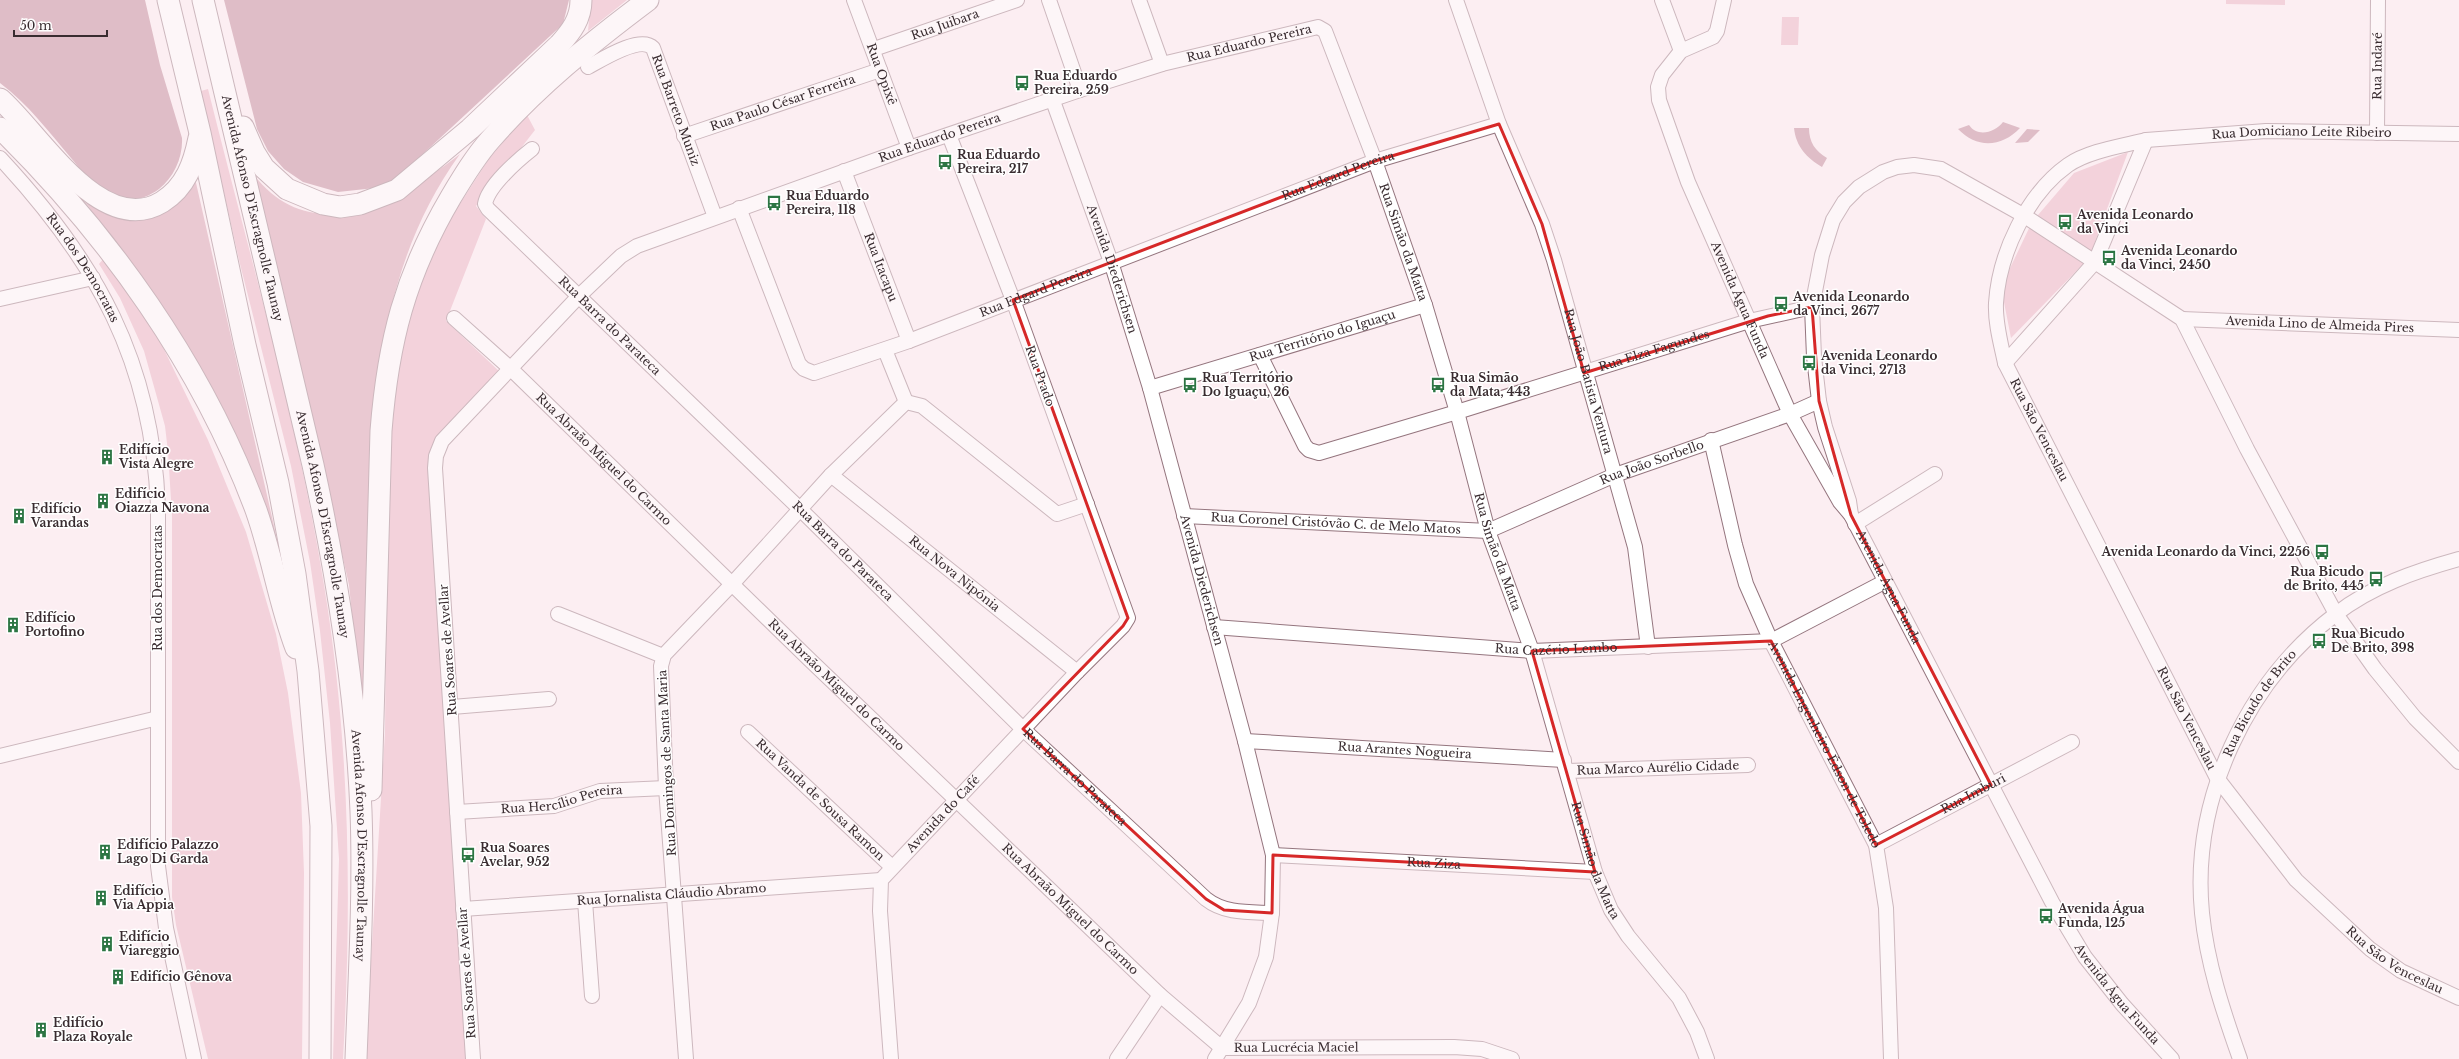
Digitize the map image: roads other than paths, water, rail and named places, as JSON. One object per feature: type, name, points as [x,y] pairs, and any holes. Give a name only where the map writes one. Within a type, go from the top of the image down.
[{"type":"highway","points":[[168,0],[200,133],[245,345],[278,483],[295,574],[309,683],[321,841],[320,1059]]},
{"type":"highway","name":"Avenida Afonso D'Escragnolle Taunay","points":[[203,0],[313,465],[337,586],[354,712],[361,811],[362,874],[356,1059]]},
{"type":"highway","points":[[218,65],[254,152],[274,179],[287,189],[323,204],[340,207],[360,204],[397,190],[470,129],[574,29],[581,8],[581,0]]},
{"type":"highway","points":[[359,950],[371,785],[384,394],[391,349],[403,300],[431,231],[471,165],[490,140],[522,106],[559,71],[648,0]]},
{"type":"highway","points":[[0,99],[89,192],[111,205],[124,209],[154,207],[180,186],[191,168],[200,133]]},
{"type":"highway","points":[[0,128],[40,167],[120,263],[190,372],[224,434],[255,509],[267,544],[288,627],[309,683]]},
{"type":"street","name":"Rua Opixê","points":[[854,0],[874,49],[880,70],[909,148]]},
{"type":"street","name":"Rua Juibara","points":[[874,49],[1017,0]]},
{"type":"street","points":[[1049,0],[1080,90]]},
{"type":"street","points":[[1139,0],[1162,64]]},
{"type":"street","name":"Rua João Batista Ventura","points":[[1456,0],[1499,124],[1544,231],[1584,373],[1615,475],[1639,569],[1648,647]]},
{"type":"street","points":[[1662,0],[1681,51],[1712,37],[1719,24],[1724,0]]},
{"type":"street","name":"Rua Indaré","points":[[2377,133],[2378,0]]},
{"type":"street","name":"Rua Eduardo Pereira","points":[[579,296],[621,256],[637,246],[739,208],[909,148],[1162,64],[1321,27]]},
{"type":"street","name":"Rua Simão da Matta","points":[[1321,27],[1325,31],[1375,161],[1425,305],[1458,412],[1488,531],[1532,651],[1595,872],[1611,910],[1628,936],[1679,998],[1697,1032],[1707,1059]]},
{"type":"street","name":"Rua Barreto Muniz","points":[[588,67],[629,47],[642,44],[650,46],[655,53],[684,136],[715,217]]},
{"type":"street","name":"Avenida Água Funda","points":[[1681,51],[1662,75],[1658,87],[1659,100],[1688,182],[1790,414],[1840,502],[1853,519],[1884,582],[2052,902],[2085,957],[2122,1004],[2172,1059]]},
{"type":"street","name":"Rua Paulo César Ferreira","points":[[684,136],[880,70]]},
{"type":"street","name":"Avenida Diederichsen","points":[[1053,101],[1111,262],[1150,388],[1245,741],[1273,855],[1272,913],[1266,957],[1250,1003],[1218,1053]]},
{"type":"street","name":"Rua Edgard Pereira","points":[[739,208],[799,364],[809,372],[820,372],[909,341],[1375,161],[1499,124]]},
{"type":"street","name":"Rua Domiciano Leite Ribeiro","points":[[2023,215],[2043,187],[2069,164],[2102,151],[2146,140],[2266,131],[2459,134]]},
{"type":"street","name":"Rua Prado","points":[[949,135],[1013,300],[1128,618]]},
{"type":"street","points":[[2005,363],[2095,262],[2146,140]]},
{"type":"street","name":"Rua Barra do Parateca","points":[[532,149],[514,164],[489,193],[485,204],[488,209],[800,509],[1023,729],[1216,906],[1224,910],[1272,913]]},
{"type":"street","name":"Rua dos Democratas","points":[[0,159],[37,198],[60,227],[93,278],[120,329],[132,358],[150,424],[156,461],[158,718],[157,844],[161,894],[194,1059]]},
{"type":"street","points":[[1935,474],[1853,519],[1849,501],[1826,432],[1819,401],[1814,357],[1812,307],[1822,255],[1833,220],[1844,202],[1859,187],[1883,172],[1897,167],[1914,165],[1941,169],[2023,215],[2182,319],[2247,449],[2336,614],[2375,669],[2415,718],[2459,762]]},
{"type":"street","name":"Rua Itacapu","points":[[844,172],[909,341]]},
{"type":"street","name":"Rua São Venceslau","points":[[2023,215],[2001,274],[1996,304],[1998,327],[2005,363],[2217,778],[2296,880],[2353,934],[2370,949],[2401,971],[2459,998]]},
{"type":"street","points":[[0,299],[93,278]]},
{"type":"street","name":"Rua Soares de Avellar","points":[[473,1059],[436,456],[438,447],[448,434],[579,296]]},
{"type":"street","name":"Rua Território do Iguaçu","points":[[1150,388],[1425,305]]},
{"type":"street","name":"Rua Elza Fagundes","points":[[1260,356],[1305,446],[1314,453],[1458,412],[1749,322],[1812,307]]},
{"type":"street","name":"Rua Abraão Miguel do Carmo","points":[[454,318],[511,369],[957,801],[1160,995],[1218,1053]]},
{"type":"street","name":"Avenida Lino de Almeida Pires","points":[[2182,319],[2459,330]]},
{"type":"street","points":[[885,350],[906,402],[922,406],[1058,514],[1087,504]]},
{"type":"street","name":"Rua João Sorbello","points":[[1488,531],[1615,475],[1711,440],[1790,414],[1819,401]]},
{"type":"street","name":"Rua Domingos de Santa Maria","points":[[686,1059],[675,893],[666,788],[661,666],[663,656],[733,583],[831,476],[906,402]]},
{"type":"street","name":"Avenida Engenheiro Édson de Toledo","points":[[1711,440],[1746,584],[1771,641],[1876,845],[1886,908],[1891,1059]]},
{"type":"street","name":"Rua Nova Nipônia","points":[[831,476],[1077,672]]},
{"type":"street","name":"Rua Coronel Cristóvão C. de Melo Matos","points":[[1184,516],[1488,531]]},
{"type":"street","name":"Rua Bicudo de Brito","points":[[2240,1059],[2224,1013],[2207,952],[2202,911],[2203,849],[2217,778],[2241,724],[2269,681],[2299,646],[2336,614],[2368,593],[2417,571],[2459,559]]},
{"type":"street","name":"Rua Cazério Lembo","points":[[1214,627],[1532,651],[1771,641],[1884,582]]},
{"type":"street","points":[[558,614],[663,656]]},
{"type":"street","name":"Avenida do Café","points":[[881,880],[1077,672],[1123,626],[1128,618]]},
{"type":"street","points":[[452,707],[549,699]]},
{"type":"street","points":[[0,756],[158,718]]},
{"type":"street","name":"Rua Vanda de Sousa Ramon","points":[[748,732],[892,867]]},
{"type":"street","name":"Rua Arantes Nogueira","points":[[1245,741],[1566,766]]},
{"type":"street","name":"Rua Imburi","points":[[1876,845],[2072,742]]},
{"type":"street","name":"Rua Marco Aurélio Cidade","points":[[1566,766],[1748,766]]},
{"type":"street","name":"Rua Hercílio Pereira","points":[[457,812],[554,806],[600,791],[666,788]]},
{"type":"street","name":"Rua Ziza","points":[[1273,855],[1595,872]]},
{"type":"street","points":[[881,880],[880,911],[891,1059]]},
{"type":"street","name":"Rua Jornalista Cláudio Abramo","points":[[463,909],[585,901],[675,893],[881,880]]},
{"type":"street","points":[[585,901],[592,996]]},
{"type":"street","points":[[1117,1059],[1160,995]]},
{"type":"street","name":"Rua Lucrécia Maciel","points":[[1218,1053],[1388,1054],[1454,1047],[1482,1049],[1512,1059]]},
{"type":"place","name":"Rua Eduardo Pereira, 259","points":[[1022,83]]},
{"type":"place","name":"Rua Eduardo Pereira, 217","points":[[945,162]]},
{"type":"place","name":"Rua Eduardo Pereira, 118","points":[[774,203]]},
{"type":"place","name":"Avenida Leonardo da Vinci","points":[[2065,222]]},
{"type":"place","name":"Avenida Leonardo da Vinci, 2450","points":[[2109,258]]},
{"type":"place","name":"Avenida Leonardo da Vinci, 2677","points":[[1781,304]]},
{"type":"place","name":"Avenida Leonardo da Vinci, 2713","points":[[1809,363]]},
{"type":"place","name":"Rua Território Do Iguaçu, 26","points":[[1190,385]]},
{"type":"place","name":"Rua Simão da Mata, 443","points":[[1438,385]]},
{"type":"place","name":"Edifício Vista Alegre","points":[[107,457]]},
{"type":"place","name":"Edifício Oiazza Navona","points":[[103,501]]},
{"type":"place","name":"Edifício Varandas","points":[[19,516]]},
{"type":"place","name":"Avenida Leonardo da Vinci, 2256","points":[[2322,552]]},
{"type":"place","name":"Rua Bicudo de Brito, 445","points":[[2376,579]]},
{"type":"place","name":"Edifício Portofino","points":[[13,625]]},
{"type":"place","name":"Rua Bicudo De Brito, 398","points":[[2319,641]]},
{"type":"place","name":"Edifício Palazzo Lago Di Garda","points":[[105,852]]},
{"type":"place","name":"Rua Soares Avelar, 952","points":[[468,855]]},
{"type":"place","name":"Edifício Via Appia","points":[[101,898]]},
{"type":"place","name":"Avenida Água Funda, 125","points":[[2046,916]]},
{"type":"place","name":"Edifício Viareggio","points":[[107,944]]},
{"type":"place","name":"Edifício Gênova","points":[[118,977]]},
{"type":"place","name":"Edifício Plaza Royale","points":[[41,1030]]}]
